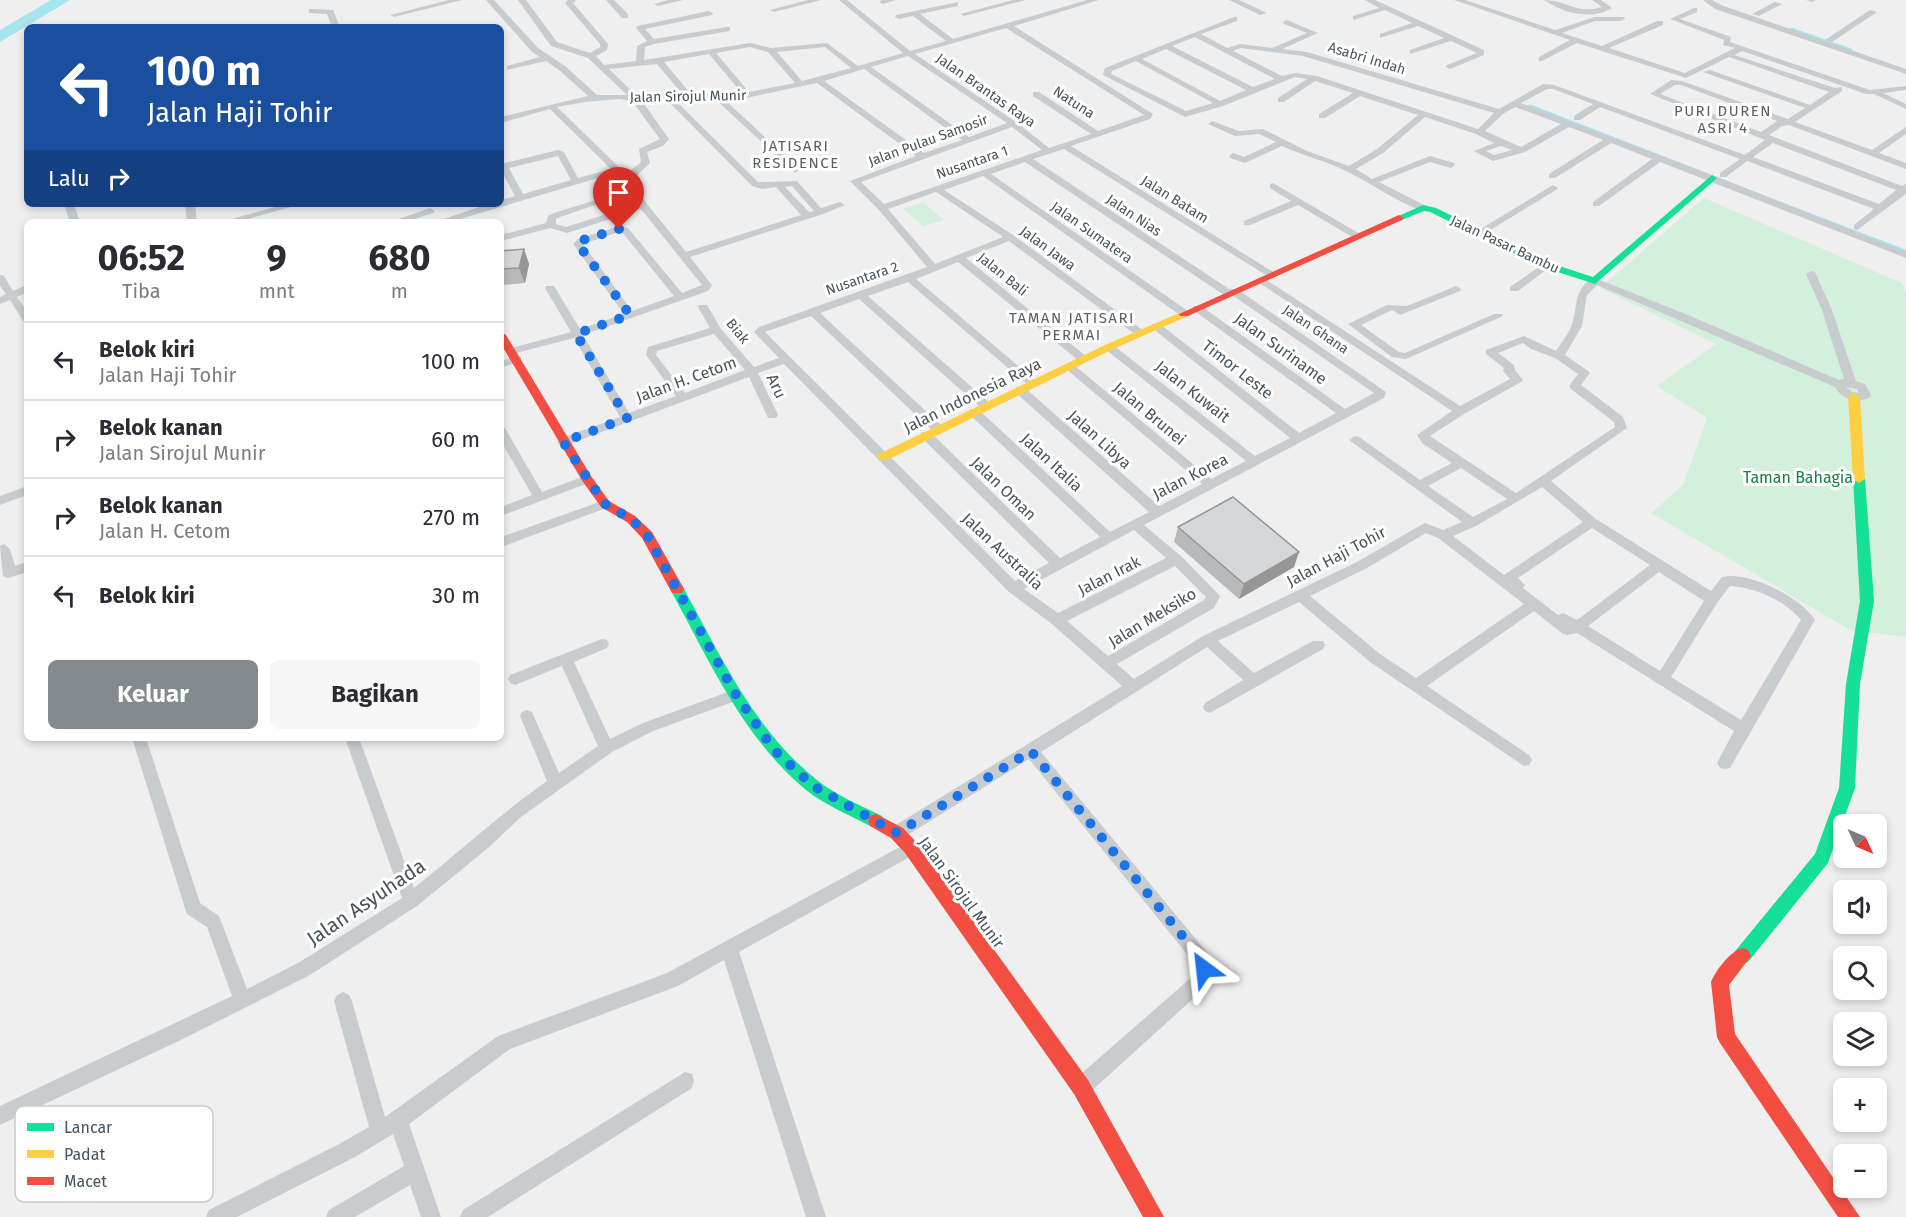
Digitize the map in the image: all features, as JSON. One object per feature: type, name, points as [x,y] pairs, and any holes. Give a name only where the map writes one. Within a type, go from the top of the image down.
[{"type":"street","points":[[394,15],[458,0]]},
{"type":"street","points":[[490,0],[535,50],[573,77],[595,98]]},
{"type":"street","points":[[522,0],[554,44],[591,56],[635,99],[665,139],[660,144],[642,151],[646,163],[628,176],[627,180]]},
{"type":"street","points":[[572,0],[569,3],[604,44],[604,48],[591,56]]},
{"type":"street","points":[[610,0],[625,16]]},
{"type":"street","points":[[658,4],[679,0]]},
{"type":"street","points":[[785,0],[792,6]]},
{"type":"street","points":[[774,10],[817,0]]},
{"type":"street","name":"Jalan Brantas Raya","points":[[843,0],[908,53],[1013,124],[1047,150]]},
{"type":"street","points":[[883,2],[892,0]]},
{"type":"street","points":[[964,14],[1022,0]]},
{"type":"street","name":"Jalan Sirojul Munir","points":[[504,119],[617,95],[635,99],[746,96],[818,80],[1095,0]]},
{"type":"street","points":[[1233,0],[1263,13]]},
{"type":"street","points":[[1369,0],[1481,52],[1479,55],[1450,67]]},
{"type":"street","points":[[1458,0],[1574,41],[1686,76],[1742,48]]},
{"type":"street","points":[[1548,0],[1581,14],[1591,14],[1608,8],[1596,0]]},
{"type":"street","points":[[1707,0],[1718,7],[1905,68]]},
{"type":"street","points":[[1715,0],[1905,68]]},
{"type":"street","points":[[899,17],[952,2],[986,31]]},
{"type":"street","points":[[1756,14],[1778,4]]},
{"type":"street","points":[[1356,18],[1385,8]]},
{"type":"street","points":[[1694,10],[1674,19],[1728,39],[1726,42],[1742,48],[1849,85],[1879,92],[1906,106]]},
{"type":"street","points":[[312,12],[330,12],[335,24]]},
{"type":"street","points":[[1829,40],[1873,12]]},
{"type":"street","points":[[652,42],[640,28],[709,13]]},
{"type":"street","points":[[915,14],[951,40]]},
{"type":"street","points":[[1554,33],[1576,24],[1610,16],[1621,19]]},
{"type":"street","points":[[1234,19],[1135,58],[1108,70],[1107,75],[1185,114],[1220,104],[1295,75],[1314,78],[1359,93],[1391,91],[1424,114],[1479,132],[1522,150]]},
{"type":"street","points":[[1273,49],[1314,33],[1287,22]]},
{"type":"street","points":[[1383,36],[1418,23]]},
{"type":"street","points":[[1601,49],[1660,23]]},
{"type":"street","name":"Nusantara 1","points":[[882,208],[1147,117],[1149,114],[1007,25]]},
{"type":"street","points":[[640,63],[641,46],[652,42],[728,29]]},
{"type":"street","points":[[1195,34],[1281,79]]},
{"type":"street","points":[[1413,52],[1451,38]]},
{"type":"street","points":[[1542,59],[1574,41]]},
{"type":"street","points":[[603,67],[659,62],[750,45],[771,50],[827,45],[968,140]]},
{"type":"street","name":"Asabri Indah","points":[[1226,51],[1240,45],[1315,56],[1391,91],[1500,112]]},
{"type":"street","points":[[1166,46],[1252,90]]},
{"type":"street","points":[[771,50],[800,84]]},
{"type":"street","points":[[712,53],[744,90],[746,96]]},
{"type":"street","points":[[1733,57],[1835,91]]},
{"type":"street","points":[[510,68],[546,58]]},
{"type":"street","points":[[1135,58],[1220,104]]},
{"type":"street","points":[[659,62],[689,97]]},
{"type":"street","points":[[1879,92],[1905,68]]},
{"type":"street","points":[[1707,72],[1809,107]]},
{"type":"street","points":[[1281,100],[1314,78]]},
{"type":"street","points":[[818,80],[922,156]]},
{"type":"street","points":[[1905,189],[1654,94],[1677,82],[1906,165]]},
{"type":"street","points":[[1516,499],[1459,464],[1426,440],[1423,435],[1460,411],[1517,381],[1509,370],[1510,367],[1490,352],[1524,339],[1535,347],[1559,356],[1577,326],[1582,294],[1595,281],[1747,158],[1780,123],[1788,123],[1809,107],[1849,85]]},
{"type":"street","points":[[1479,132],[1500,112],[1549,86],[1601,103],[1881,208]]},
{"type":"street","points":[[1879,92],[1906,88]]},
{"type":"street","points":[[1322,116],[1359,93]]},
{"type":"street","name":"Natuna","points":[[1036,94],[1097,134]]},
{"type":"street","points":[[716,96],[795,170]]},
{"type":"street","points":[[669,97],[755,184],[794,183],[820,212]]},
{"type":"street","points":[[1525,99],[1577,118],[1906,255]]},
{"type":"street","points":[[1577,118],[1601,103]]},
{"type":"street","points":[[1515,104],[1659,158],[1721,177],[1857,227],[1906,248]]},
{"type":"street","points":[[504,363],[515,355],[706,287],[707,282],[683,256],[643,205],[627,180],[553,108]]},
{"type":"street","points":[[1350,169],[1380,151],[1424,114]]},
{"type":"street","name":"Jalan Pulau Samosir","points":[[882,208],[855,181],[1013,124]]},
{"type":"street","points":[[1212,124],[1238,134],[1260,131],[1304,153],[1350,169],[1423,208]]},
{"type":"street","points":[[1501,143],[1478,151],[1493,158],[1522,150],[1568,124]]},
{"type":"street","points":[[1872,154],[1906,130]]},
{"type":"street","points":[[1552,177],[1610,140]]},
{"type":"street","points":[[1233,156],[1245,160],[1283,142]]},
{"type":"street","name":"Jalan Batam","points":[[1064,145],[1268,277],[1346,335],[1460,411]]},
{"type":"street","points":[[504,167],[558,153],[561,154],[576,182]]},
{"type":"street","points":[[1721,177],[1737,154]]},
{"type":"street","name":"Jalan Nias","points":[[1025,158],[1231,292]]},
{"type":"street","points":[[1596,204],[1659,158]]},
{"type":"street","points":[[1371,182],[1430,159],[1451,165]]},
{"type":"street","points":[[504,169],[520,197]]},
{"type":"street","points":[[504,203],[616,170]]},
{"type":"street","name":"Jalan Sumatera","points":[[984,172],[1191,310]]},
{"type":"street","points":[[779,185],[806,215]]},
{"type":"street","points":[[1273,186],[1357,236]]},
{"type":"street","points":[[1479,233],[1553,188]]},
{"type":"street","name":"Jalan Jawa","points":[[937,189],[1010,237],[1140,333]]},
{"type":"street","points":[[1857,227],[1905,189]]},
{"type":"street","points":[[1247,222],[1298,201]]},
{"type":"street","points":[[551,225],[551,219],[557,215],[599,202]]},
{"type":"street","points":[[504,237],[551,225],[567,230],[643,205]]},
{"type":"street","points":[[683,256],[840,205]]},
{"type":"street","points":[[238,219],[285,207]]},
{"type":"street","points":[[402,219],[428,207]]},
{"type":"street","points":[[449,219],[490,207]]},
{"type":"street","points":[[882,208],[934,269]]},
{"type":"street","points":[[1268,277],[1423,208]]},
{"type":"street","name":"Jalan Pasar Bambu","points":[[1423,208],[1433,210],[1546,266],[1595,281]]},
{"type":"street","points":[[630,315],[578,244],[580,241],[622,229],[680,297]]},
{"type":"street","name":"Nusantara 2","points":[[786,359],[759,331],[934,269],[1010,237]]},
{"type":"street","name":"Jalan Bali","points":[[960,258],[1083,359]]},
{"type":"street","points":[[1514,289],[1546,266]]},
{"type":"street","points":[[1811,274],[1827,310],[1848,388],[1867,601],[1852,684],[1847,788],[1822,858],[1720,982],[1726,1037],[1850,1217]]},
{"type":"street","name":"Jalan Indonesia Raya","points":[[884,457],[1083,359],[1268,277]]},
{"type":"street","points":[[0,278],[24,314]]},
{"type":"street","name":"Jalan Libya","points":[[909,278],[1157,512]]},
{"type":"street","points":[[1595,281],[1684,316],[1848,388]]},
{"type":"street","points":[[550,288],[627,418]]},
{"type":"street","points":[[0,301],[24,289]]},
{"type":"street","points":[[1456,290],[1409,309],[1391,307],[1353,324],[1396,355],[1406,356],[1497,316]]},
{"type":"street","name":"Jalan Ghana","points":[[1231,292],[1381,393]]},
{"type":"street","name":"Jalan Italia","points":[[861,295],[980,409],[1108,537]]},
{"type":"street","name":"Biak","points":[[703,306],[717,330],[752,372]]},
{"type":"street","name":"Jalan Suriname","points":[[1191,310],[1345,414]]},
{"type":"street","name":"Jalan Oman","points":[[812,311],[1058,564]]},
{"type":"street","name":"Timor Leste","points":[[1156,326],[1299,439]]},
{"type":"street","points":[[1346,335],[1360,329]]},
{"type":"street","points":[[683,398],[651,355],[652,349],[717,330]]},
{"type":"street","name":"Jalan Sirojul Munir","points":[[504,338],[563,442],[605,504],[631,519],[647,535],[736,695],[774,750],[813,786],[897,833],[911,848],[1081,1087],[1154,1217]]},
{"type":"street","name":"Jalan Kuwait","points":[[1109,347],[1255,462]]},
{"type":"street","name":"Jalan Haji Tohir","points":[[897,833],[1208,640],[1362,565],[1425,528],[1443,535],[1472,523],[1516,499],[1619,431],[1622,425],[1619,420],[1575,386],[1585,374],[1559,356]]},
{"type":"street","name":"Jalan H. Cetom","points":[[563,442],[786,359]]},
{"type":"street","name":"Jalan Australia","points":[[786,359],[1014,588],[1057,620],[1132,686]]},
{"type":"street","name":"Jalan Brunei","points":[[1069,366],[1211,485]]},
{"type":"street","name":"Aru","points":[[752,372],[772,415]]},
{"type":"street","name":"Jalan Korea","points":[[1014,588],[1134,523],[1299,439],[1381,393]]},
{"type":"street","points":[[504,436],[539,497]]},
{"type":"street","points":[[1355,440],[1472,523]]},
{"type":"street","points":[[1420,485],[1459,464]]},
{"type":"street","points":[[504,511],[587,479]]},
{"type":"street","points":[[1543,481],[1592,522],[1712,599]]},
{"type":"street","points":[[0,501],[24,491]]},
{"type":"street","points":[[504,541],[605,504]]},
{"type":"street","points":[[1572,629],[1509,578],[1592,522]]},
{"type":"street","name":"Jalan Meksiko","points":[[1106,664],[1211,600],[1213,596],[1134,523]]},
{"type":"street","points":[[1443,535],[1534,604],[1572,629],[1663,678],[1743,729]]},
{"type":"street","points":[[4,549],[9,561],[4,574]]},
{"type":"street","name":"Jalan Irak","points":[[1057,620],[1176,560]]},
{"type":"street","points":[[1572,629],[1659,565]]},
{"type":"street","points":[[4,574],[24,568]]},
{"type":"street","points":[[1663,678],[1712,599],[1727,580],[1747,582],[1797,607],[1805,614],[1808,620],[1725,763]]},
{"type":"street","points":[[1301,596],[1375,657],[1524,760]]},
{"type":"street","points":[[1416,686],[1534,604]]},
{"type":"street","points":[[1208,640],[1253,681]]},
{"type":"street","points":[[515,679],[602,644]]},
{"type":"street","points":[[1210,707],[1318,645]]},
{"type":"street","points":[[566,659],[607,748]]},
{"type":"street","name":"Jalan Asyuhada","points":[[21,1106],[177,1033],[304,969],[411,901],[482,843],[515,812],[607,748],[648,727],[736,695]]},
{"type":"street","points":[[527,716],[555,783]]},
{"type":"street","points":[[140,741],[194,908],[213,922],[242,999]]},
{"type":"street","points":[[353,741],[411,901]]},
{"type":"street","points":[[1031,751],[1203,961],[1204,969],[1199,982],[1081,1087]]},
{"type":"street","points":[[216,1217],[348,1150],[380,1131],[504,1042],[672,980],[911,848]]},
{"type":"street","points":[[729,949],[816,1217]]},
{"type":"street","points":[[343,1001],[380,1131]]},
{"type":"street","points":[[470,1217],[685,1081]]},
{"type":"street","name":"Jalan Asyuhada","points":[[0,1116],[15,1109]]},
{"type":"street","points":[[398,1120],[431,1217]]},
{"type":"street","points":[[336,1217],[415,1171]]},
{"type":"green space","name":"Taman Bahagia","points":[[1704,198],[1902,283],[1906,293],[1906,637],[1850,630],[1651,513],[1683,485],[1707,418],[1657,386],[1716,344],[1600,288]]},
{"type":"green space","points":[[923,202],[944,220],[923,226],[903,209]]},
{"type":"building","points":[[524,249],[519,268],[504,269],[504,251]]},
{"type":"building","points":[[1233,497],[1299,552],[1244,584],[1178,527]]},
{"type":"waterway","points":[[0,37],[62,0]]},
{"type":"waterway","points":[[1791,29],[1851,50]]},
{"type":"waterway","points":[[1530,106],[1772,200]]},
{"type":"waterway","points":[[1768,199],[1906,252]]},
{"type":"traffic: fast","points":[[1399,218],[1423,208],[1433,210],[1546,265],[1595,281],[1712,178]]},
{"type":"traffic: fast","points":[[1742,956],[1822,858],[1847,788],[1853,684],[1867,601],[1859,479]]},
{"type":"traffic: fast","points":[[677,589],[735,694],[770,743],[812,785],[876,821]]},
{"type":"traffic: slow","points":[[883,457],[1109,347],[1184,314]]},
{"type":"traffic: slow","points":[[1854,397],[1859,479]]},
{"type":"traffic: jam","points":[[1184,314],[1399,218]]},
{"type":"traffic: jam","points":[[504,340],[587,479],[605,504],[631,519],[647,535],[677,589]]},
{"type":"traffic: jam","points":[[876,821],[897,833],[911,848],[1081,1087],[1154,1217]]},
{"type":"traffic: jam","points":[[1742,956],[1720,982],[1726,1037],[1850,1217]]},
{"type":"district","name":"PURI DUREN ASRI 4","points":[[1723,120]]},
{"type":"district","name":"JATISARI RESIDENCE","points":[[796,154]]},
{"type":"district","name":"TAMAN JATISARI PERMAI","points":[[1072,326]]},
{"type":"route","points":[[619,229],[580,241],[578,244],[630,315],[576,334],[627,418],[563,442],[605,504],[631,519],[647,535],[736,695],[774,750],[813,786],[897,833],[1031,751],[1203,961],[1204,969]]}]
